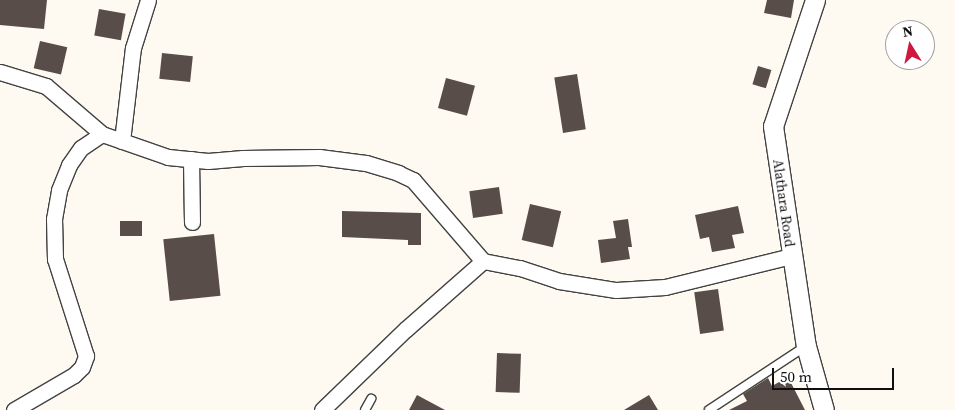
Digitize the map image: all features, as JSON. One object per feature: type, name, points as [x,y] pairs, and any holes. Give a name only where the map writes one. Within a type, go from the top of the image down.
[{"type":"street","points":[[122,141],[133,48],[148,0]]},
{"type":"street","name":"Alathara Road","points":[[815,0],[773,126],[806,346],[824,410]]},
{"type":"street","points":[[0,72],[46,86],[102,134],[168,157],[208,161],[243,158],[319,157],[366,163],[398,173],[413,180],[483,260],[520,268],[559,281],[616,290],[665,287],[791,256]]},
{"type":"street","points":[[14,410],[74,376],[82,368],[86,356],[54,259],[54,219],[59,190],[69,165],[81,148],[102,134]]},
{"type":"street","points":[[191,160],[192,222]]},
{"type":"street","points":[[322,410],[406,329],[483,260]]},
{"type":"lane","points":[[709,410],[806,346]]},
{"type":"lane","points":[[365,410],[371,399]]},
{"type":"building","points":[[0,0],[47,0],[44,29],[0,25]]},
{"type":"building","points":[[767,0],[794,0],[791,18],[764,13]]},
{"type":"building","points":[[99,9],[126,14],[121,40],[94,36]]},
{"type":"building","points":[[40,41],[67,47],[61,75],[34,68]]},
{"type":"building","points":[[162,53],[193,56],[190,82],[159,79]]},
{"type":"building","points":[[758,66],[771,70],[766,88],[752,84]]},
{"type":"building","points":[[577,74],[586,129],[563,133],[554,78]]},
{"type":"building","points":[[446,78],[475,86],[467,116],[438,108]]},
{"type":"building","points":[[499,187],[503,214],[473,218],[469,191]]},
{"type":"building","points":[[530,204],[561,211],[553,247],[522,240]]},
{"type":"building","points":[[738,206],[744,233],[732,235],[735,248],[712,252],[709,237],[700,239],[695,215]]},
{"type":"building","points":[[342,211],[421,213],[421,245],[408,245],[408,240],[342,237]]},
{"type":"building","points":[[628,219],[632,247],[628,247],[630,259],[601,263],[598,240],[616,238],[613,221]]},
{"type":"building","points":[[120,221],[142,221],[142,236],[120,236]]},
{"type":"building","points":[[214,234],[220,296],[170,301],[163,239]]},
{"type":"building","points":[[718,289],[724,331],[700,334],[694,292]]},
{"type":"building","points":[[497,353],[521,354],[520,393],[496,392]]},
{"type":"building","points":[[788,377],[805,410],[729,410],[747,401],[743,394],[768,378],[772,386]]},
{"type":"building","points":[[417,395],[445,410],[409,410]]},
{"type":"building","points":[[649,395],[658,410],[624,410]]}]
